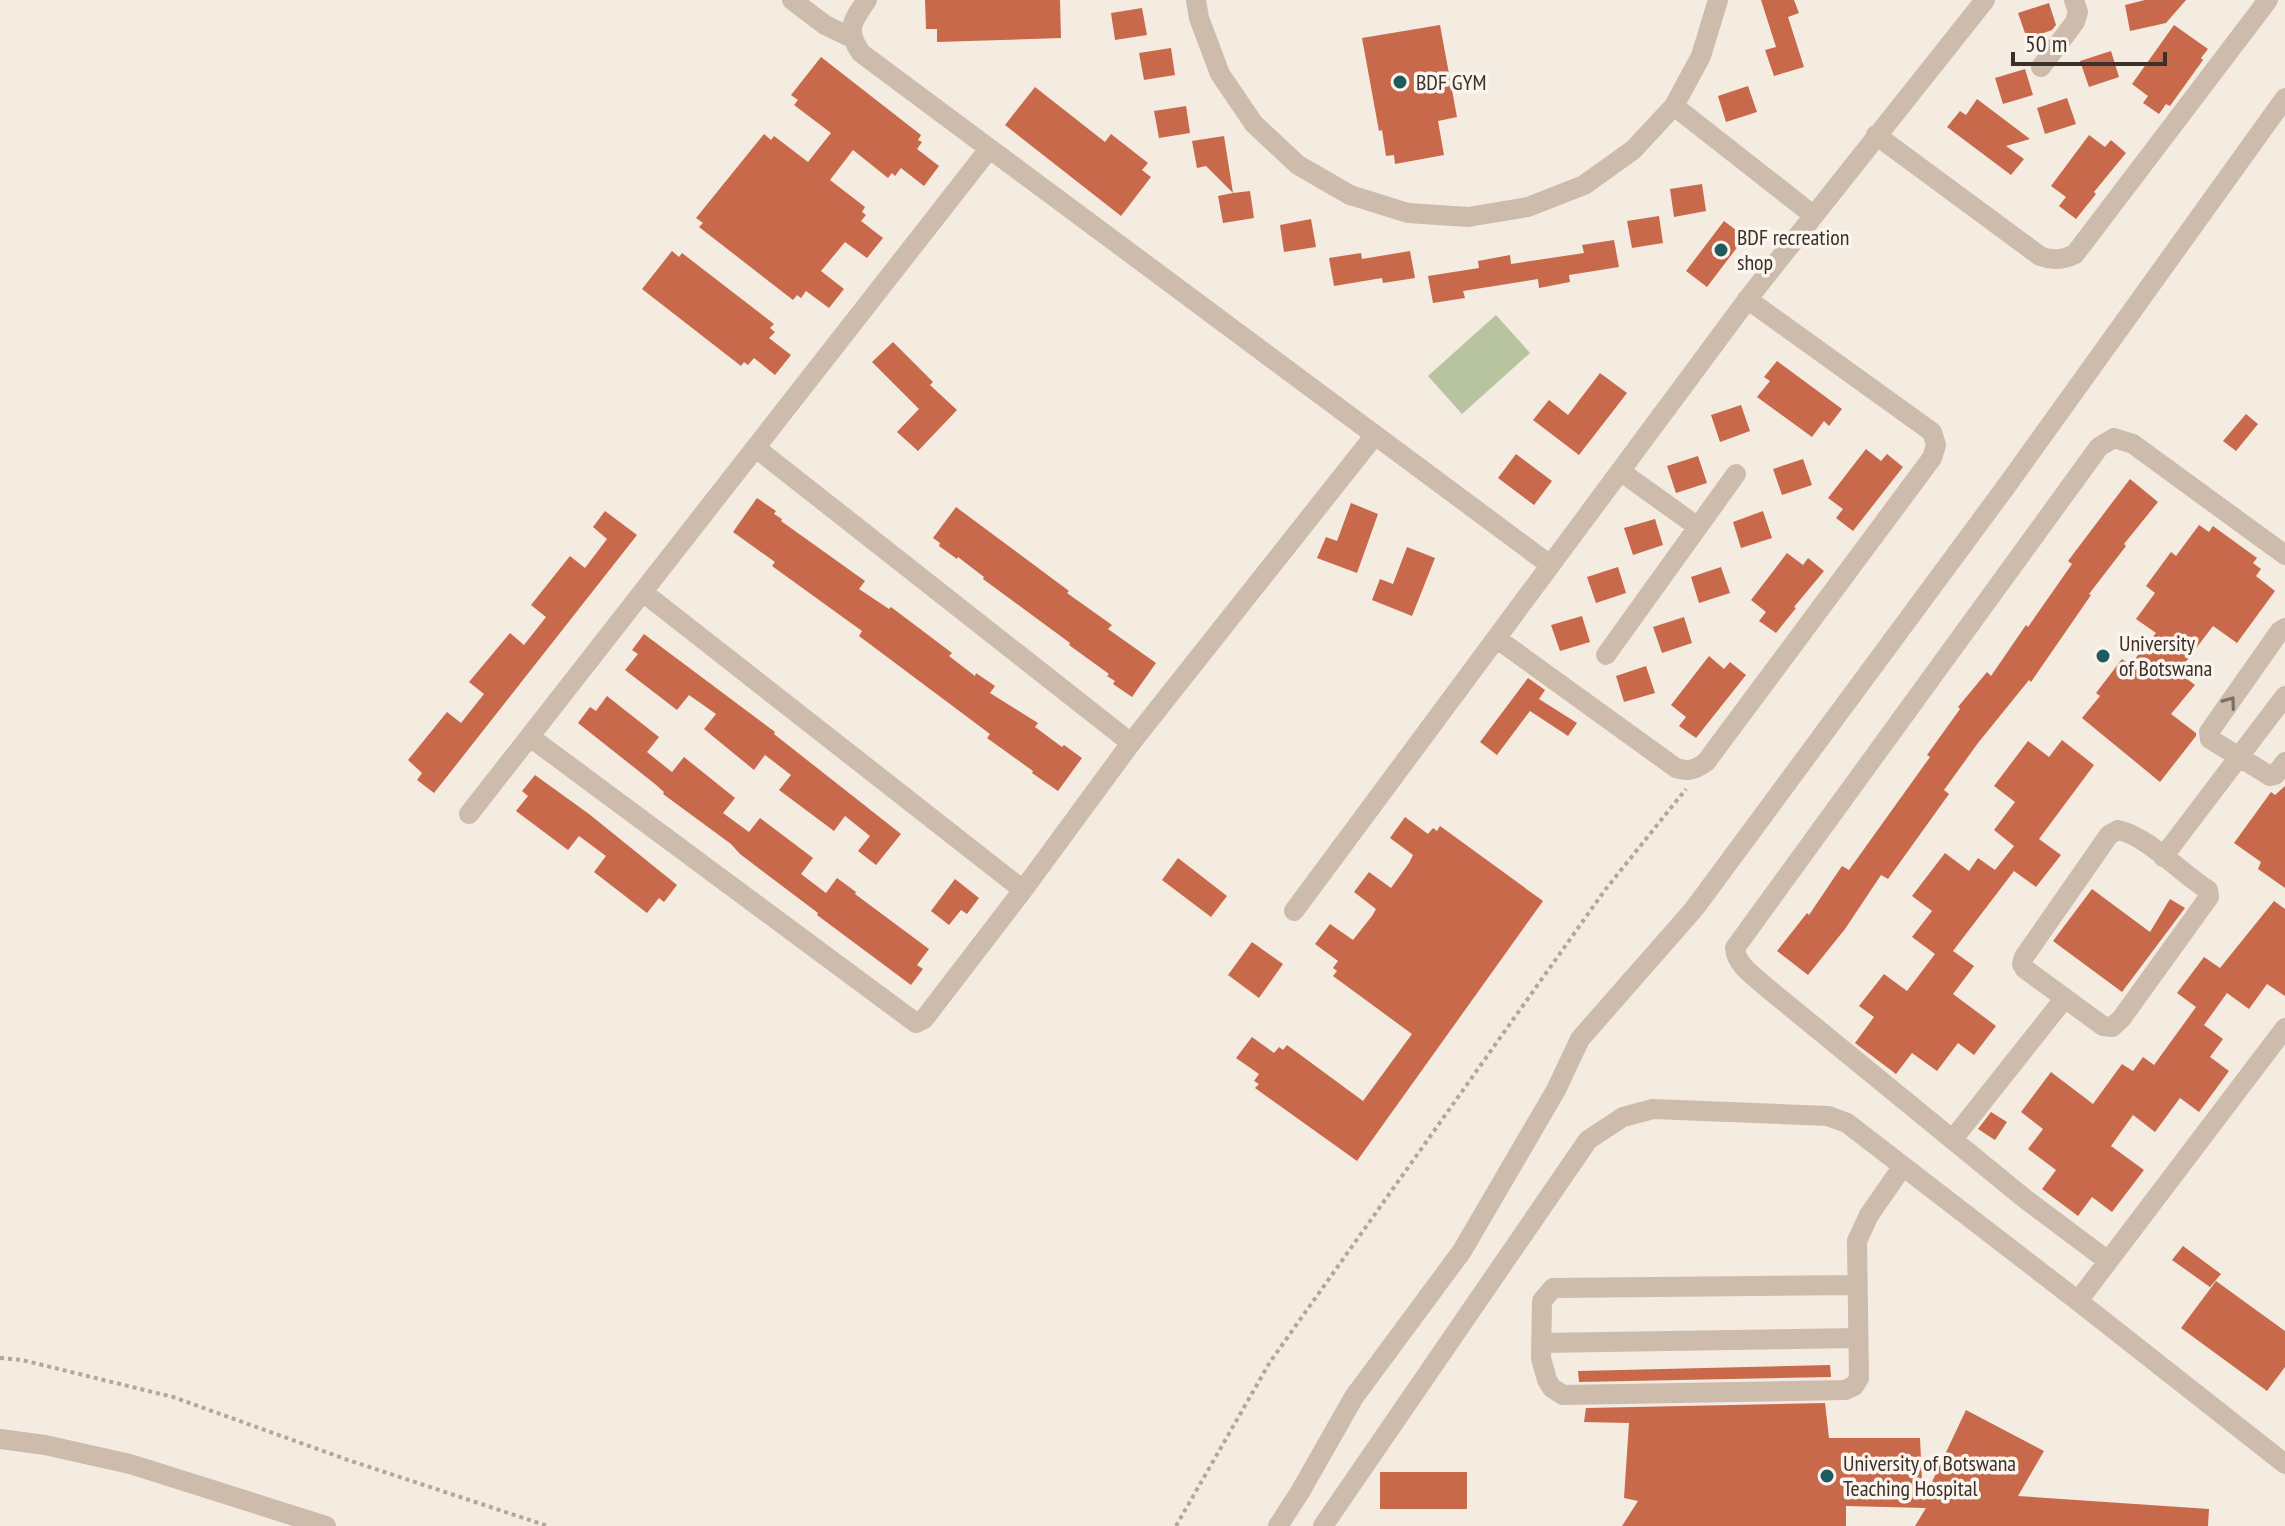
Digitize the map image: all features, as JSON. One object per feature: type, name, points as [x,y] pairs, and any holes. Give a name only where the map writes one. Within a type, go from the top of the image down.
[{"type":"street","points":[[792,0],[825,25],[852,38]]},
{"type":"street","points":[[867,0],[852,23],[852,38],[861,53],[1550,565]]},
{"type":"street","points":[[1196,0],[1199,18],[1220,74],[1254,124],[1298,165],[1350,195],[1408,213],[1468,217],[1528,207],[1570,191],[1584,185],[1633,150],[1674,106],[1701,56],[1718,0]]},
{"type":"street","points":[[1294,911],[1747,299],[1985,0]]},
{"type":"street","points":[[2041,67],[2075,22],[2078,12],[2074,0]]},
{"type":"street","points":[[1876,135],[2040,256],[2066,258],[2075,254],[2268,0]]},
{"type":"street","points":[[1278,1526],[1354,1397],[1462,1251],[1556,1090],[1580,1039],[1694,909],[2005,488],[2285,98]]},
{"type":"street","points":[[1674,106],[1813,215]]},
{"type":"street","points":[[469,814],[989,149]]},
{"type":"street","points":[[1496,638],[1676,768],[1691,771],[1706,762],[1932,458],[1936,445],[1932,432],[1747,299]]},
{"type":"street","points":[[530,737],[916,1023],[924,1019],[1131,743],[1375,435]]},
{"type":"street","points":[[2108,1261],[2024,1198],[1766,987],[1740,962],[1735,948],[2099,447],[2114,438],[2133,444],[2285,555]]},
{"type":"street","points":[[756,448],[1131,743]]},
{"type":"street","points":[[1620,471],[1698,527]]},
{"type":"street","points":[[1606,655],[1736,474]]},
{"type":"street","points":[[644,593],[1023,890]]},
{"type":"street","points":[[2285,628],[2209,732],[2210,739],[2270,776],[2275,775],[2285,762]]},
{"type":"street","points":[[2163,857],[2285,696]]},
{"type":"street","points":[[2118,830],[2128,832],[2163,857],[2208,890],[2209,897],[2121,1019],[2112,1027],[2103,1026],[2025,969],[2022,964],[2024,957],[2109,835],[2118,830]]},
{"type":"street","points":[[1953,1139],[2064,999]]},
{"type":"street","points":[[2078,1301],[2285,1028]]},
{"type":"street","points":[[1323,1526],[1588,1140],[1623,1117],[1653,1109],[1828,1116],[1847,1123],[2285,1464]]},
{"type":"street","points":[[1857,1285],[1553,1288],[1542,1301],[1541,1358],[1547,1380],[1552,1388],[1563,1395],[1845,1390],[1854,1386],[1858,1382],[1857,1241],[1869,1215],[1903,1166]]},
{"type":"street","points":[[1541,1343],[1858,1338]]},
{"type":"street","points":[[0,1439],[45,1445],[130,1464],[326,1526]]},
{"type":"path","points":[[1176,1526],[1270,1362],[1605,890],[1706,762]]},
{"type":"path","points":[[0,1358],[22,1360],[173,1397],[348,1460],[548,1526]]},
{"type":"green space","points":[[1496,315],[1530,353],[1462,414],[1428,376]]},
{"type":"building","points":[[925,0],[1060,0],[1061,38],[937,42],[937,29],[926,29]]},
{"type":"building","points":[[1761,0],[1794,0],[1799,13],[1788,17],[1804,67],[1774,76],[1765,50],[1776,47]]},
{"type":"building","points":[[2145,0],[2186,0],[2166,23],[2130,31],[2125,5]]},
{"type":"building","points":[[2049,3],[2056,25],[2052,30],[2027,39],[2018,13]]},
{"type":"building","points":[[1142,8],[1147,35],[1115,40],[1111,13]]},
{"type":"building","points":[[1440,25],[1457,117],[1438,121],[1444,155],[1395,164],[1394,155],[1386,156],[1382,130],[1379,131],[1362,38]]},
{"type":"building","points":[[2174,25],[2208,49],[2170,106],[2166,104],[2159,114],[2143,103],[2148,96],[2132,84]]},
{"type":"building","points":[[1171,48],[1175,75],[1144,80],[1139,53]]},
{"type":"building","points":[[2111,51],[2119,77],[2089,87],[2080,61]]},
{"type":"building","points":[[821,57],[921,135],[918,140],[922,142],[917,149],[939,166],[924,186],[901,168],[895,176],[892,173],[888,178],[853,150],[830,180],[865,207],[862,212],[866,215],[861,221],[883,238],[867,258],[845,242],[821,271],[844,289],[829,308],[806,291],[801,298],[797,295],[793,300],[699,227],[703,223],[696,218],[764,134],[771,140],[774,136],[808,162],[831,133],[794,105],[798,100],[791,95]]},
{"type":"building","points":[[2025,69],[2033,95],[2003,104],[1995,78]]},
{"type":"building","points":[[1748,86],[1757,112],[1726,122],[1718,96]]},
{"type":"building","points":[[1035,87],[1105,142],[1111,134],[1148,163],[1142,170],[1151,177],[1121,216],[1005,125]]},
{"type":"building","points":[[2067,98],[2076,124],[2045,134],[2037,108]]},
{"type":"building","points":[[1977,99],[2030,139],[2006,146],[2024,159],[2011,175],[1947,127],[1960,111],[1966,115]]},
{"type":"building","points":[[1186,106],[1190,133],[1159,138],[1154,111]]},
{"type":"building","points":[[2089,135],[2105,147],[2111,140],[2126,153],[2076,219],[2059,206],[2066,197],[2051,186]]},
{"type":"building","points":[[1224,136],[1233,193],[1206,166],[1197,168],[1192,141]]},
{"type":"building","points":[[1702,184],[1706,211],[1674,217],[1670,189]]},
{"type":"building","points":[[1250,191],[1254,218],[1223,223],[1218,196]]},
{"type":"building","points":[[1659,216],[1663,243],[1632,248],[1627,221]]},
{"type":"building","points":[[1311,219],[1316,247],[1284,252],[1280,225]]},
{"type":"building","points":[[1724,221],[1745,237],[1707,287],[1686,271]]},
{"type":"building","points":[[1614,240],[1619,267],[1569,275],[1570,282],[1539,288],[1538,279],[1463,291],[1465,298],[1433,303],[1428,276],[1479,268],[1478,261],[1510,255],[1511,264],[1584,253],[1582,245]]},
{"type":"building","points":[[672,251],[679,257],[682,253],[774,324],[770,328],[775,332],[769,338],[791,355],[775,375],[754,358],[748,365],[744,362],[741,366],[642,289]]},
{"type":"building","points":[[1410,251],[1415,278],[1383,283],[1382,278],[1334,286],[1329,258],[1361,253],[1362,259]]},
{"type":"building","points":[[893,342],[933,382],[930,385],[957,410],[918,451],[897,432],[919,409],[872,362]]},
{"type":"building","points":[[1777,361],[1842,409],[1829,426],[1824,421],[1812,437],[1757,397],[1770,381],[1764,377]]},
{"type":"building","points":[[1600,373],[1627,393],[1579,455],[1533,420],[1549,400],[1568,415]]},
{"type":"building","points":[[1741,405],[1750,431],[1720,442],[1711,415]]},
{"type":"building","points":[[2246,414],[2258,424],[2236,451],[2223,441]]},
{"type":"building","points":[[1866,449],[1881,461],[1887,454],[1903,467],[1853,531],[1836,518],[1843,509],[1828,498]]},
{"type":"building","points":[[1516,454],[1552,481],[1534,505],[1498,478]]},
{"type":"building","points":[[1698,456],[1707,483],[1676,493],[1667,466]]},
{"type":"building","points":[[1803,459],[1812,485],[1782,495],[1773,469]]},
{"type":"building","points":[[2130,479],[2158,502],[2124,544],[2126,546],[2089,594],[2031,682],[2029,680],[1978,743],[1944,790],[1949,794],[1888,879],[1881,875],[1845,929],[1808,975],[1777,951],[1807,913],[1809,915],[1842,866],[1849,870],[1930,757],[1927,755],[1960,709],[1958,707],[1987,672],[1991,676],[2026,625],[2028,627],[2072,564],[2068,561]]},
{"type":"building","points":[[757,498],[776,511],[774,514],[781,521],[865,581],[859,589],[889,609],[891,607],[952,653],[949,656],[975,676],[976,673],[995,686],[990,693],[1038,723],[1035,727],[1082,758],[1058,791],[987,738],[990,734],[859,636],[862,631],[772,566],[775,562],[733,532]]},
{"type":"building","points":[[1351,503],[1378,514],[1357,573],[1317,558],[1326,537],[1337,541]]},
{"type":"building","points":[[956,507],[1069,591],[1067,593],[1112,625],[1108,629],[1156,663],[1132,697],[1113,684],[1115,681],[1107,676],[1109,674],[1070,643],[958,557],[939,546],[940,543],[933,538]]},
{"type":"building","points":[[605,511],[637,535],[434,793],[417,780],[422,773],[408,760],[447,712],[461,723],[484,694],[469,682],[510,633],[524,645],[546,617],[531,605],[570,556],[585,568],[607,539],[593,527]]},
{"type":"building","points":[[1763,511],[1772,538],[1741,548],[1733,522]]},
{"type":"building","points":[[1655,519],[1663,545],[1633,555],[1624,528]]},
{"type":"building","points":[[2199,525],[2209,532],[2213,526],[2257,558],[2253,563],[2261,569],[2256,576],[2275,591],[2237,643],[2213,626],[2178,672],[2195,685],[2171,714],[2196,736],[2160,782],[2082,718],[2100,696],[2096,693],[2122,659],[2130,665],[2156,633],[2136,619],[2155,593],[2146,586],[2171,552],[2176,556]]},
{"type":"building","points":[[1407,547],[1435,558],[1412,616],[1372,600],[1380,579],[1393,584]]},
{"type":"building","points":[[1787,553],[1803,565],[1808,558],[1824,571],[1776,633],[1759,621],[1766,612],[1751,600]]},
{"type":"building","points":[[1618,567],[1626,593],[1596,603],[1587,577]]},
{"type":"building","points":[[1721,567],[1730,593],[1699,603],[1691,577]]},
{"type":"building","points":[[1582,616],[1590,642],[1560,651],[1551,625]]},
{"type":"building","points":[[1684,617],[1692,643],[1662,653],[1653,627]]},
{"type":"building","points":[[644,634],[775,732],[901,834],[876,865],[858,851],[870,836],[845,816],[834,831],[779,790],[791,775],[765,755],[754,770],[704,729],[716,714],[689,695],[677,710],[625,670],[638,654],[632,650]]},
{"type":"building","points":[[1709,656],[1724,669],[1730,662],[1746,675],[1696,738],[1679,726],[1686,717],[1671,705]]},
{"type":"building","points":[[1646,666],[1655,693],[1624,702],[1616,676]]},
{"type":"building","points":[[1528,678],[1545,690],[1539,699],[1577,723],[1568,736],[1530,711],[1497,755],[1480,742]]},
{"type":"building","points":[[607,696],[659,737],[647,752],[672,772],[684,757],[735,798],[723,813],[749,832],[760,818],[813,858],[801,874],[826,893],[837,878],[929,949],[917,965],[923,969],[911,985],[663,794],[655,784],[578,723],[590,707],[596,711]]},
{"type":"building","points":[[2062,740],[2094,765],[2039,839],[2061,855],[2036,887],[2014,871],[1953,951],[1974,966],[1953,994],[1996,1026],[1974,1055],[1958,1043],[1937,1071],[1912,1053],[1896,1074],[1855,1043],[1874,1017],[1859,1006],[1884,974],[1907,991],[1935,954],[1912,937],[1932,911],[1912,896],[1945,853],[1969,871],[1978,858],[1995,870],[2014,846],[1994,830],[2015,802],[1994,786],[2028,741],[2049,757]]},
{"type":"building","points":[[535,775],[677,885],[664,902],[659,898],[647,913],[594,872],[606,856],[579,836],[568,850],[516,811],[528,796],[522,791]]},
{"type":"building","points":[[2285,786],[2285,888],[2258,869],[2261,862],[2234,843],[2271,792],[2275,795]]},
{"type":"building","points":[[1405,817],[1428,834],[1433,828],[1437,831],[1440,826],[1543,901],[1357,1161],[1255,1088],[1259,1084],[1254,1081],[1259,1074],[1236,1058],[1252,1037],[1274,1053],[1279,1047],[1283,1050],[1287,1045],[1363,1101],[1412,1034],[1333,976],[1337,971],[1333,968],[1338,961],[1315,944],[1330,924],[1353,940],[1372,916],[1376,909],[1354,892],[1369,872],[1391,888],[1409,863],[1413,855],[1390,838]]},
{"type":"building","points":[[1178,858],[1227,896],[1211,917],[1162,880]]},
{"type":"building","points":[[955,879],[979,898],[967,914],[961,910],[949,925],[931,911]]},
{"type":"building","points":[[2092,889],[2150,932],[2170,899],[2185,908],[2122,992],[2053,941]]},
{"type":"building","points":[[2274,901],[2285,909],[2285,996],[2267,984],[2249,1009],[2227,993],[2204,1025],[2223,1039],[2210,1057],[2229,1071],[2199,1112],[2180,1098],[2155,1132],[2133,1115],[2111,1146],[2144,1170],[2112,1212],[2092,1197],[2078,1216],[2042,1189],[2056,1170],[2028,1149],[2043,1129],[2021,1112],[2051,1072],[2093,1104],[2122,1064],[2133,1071],[2143,1057],[2154,1065],[2196,1007],[2177,993],[2204,957],[2220,968]]},
{"type":"building","points":[[1252,942],[1283,964],[1259,998],[1228,975]]},
{"type":"building","points":[[1991,1112],[2007,1122],[1995,1140],[1978,1129]]},
{"type":"building","points":[[2183,1246],[2221,1274],[2210,1287],[2172,1260]]},
{"type":"building","points":[[2216,1281],[2285,1331],[2285,1367],[2267,1391],[2181,1328]]},
{"type":"building","points":[[1830,1365],[1831,1377],[1579,1382],[1578,1371]]},
{"type":"building","name":"University of Botswana Teaching Hospital","points":[[1825,1403],[1829,1438],[1920,1438],[1923,1501],[1966,1410],[2044,1451],[2018,1496],[2209,1509],[2208,1526],[1915,1526],[1926,1508],[1846,1506],[1846,1526],[1622,1526],[1638,1501],[1624,1498],[1629,1423],[1584,1422],[1586,1408]]},
{"type":"building","points":[[1380,1472],[1467,1472],[1467,1509],[1380,1509]]},
{"type":"place","name":"BDF GYM","points":[[1400,82]]},
{"type":"place","name":"BDF recreation shop","points":[[1721,250]]},
{"type":"place","name":"University of Botswana","points":[[2103,656]]},
{"type":"place","name":"University of Botswana Teaching Hospital","points":[[1827,1476]]}]
